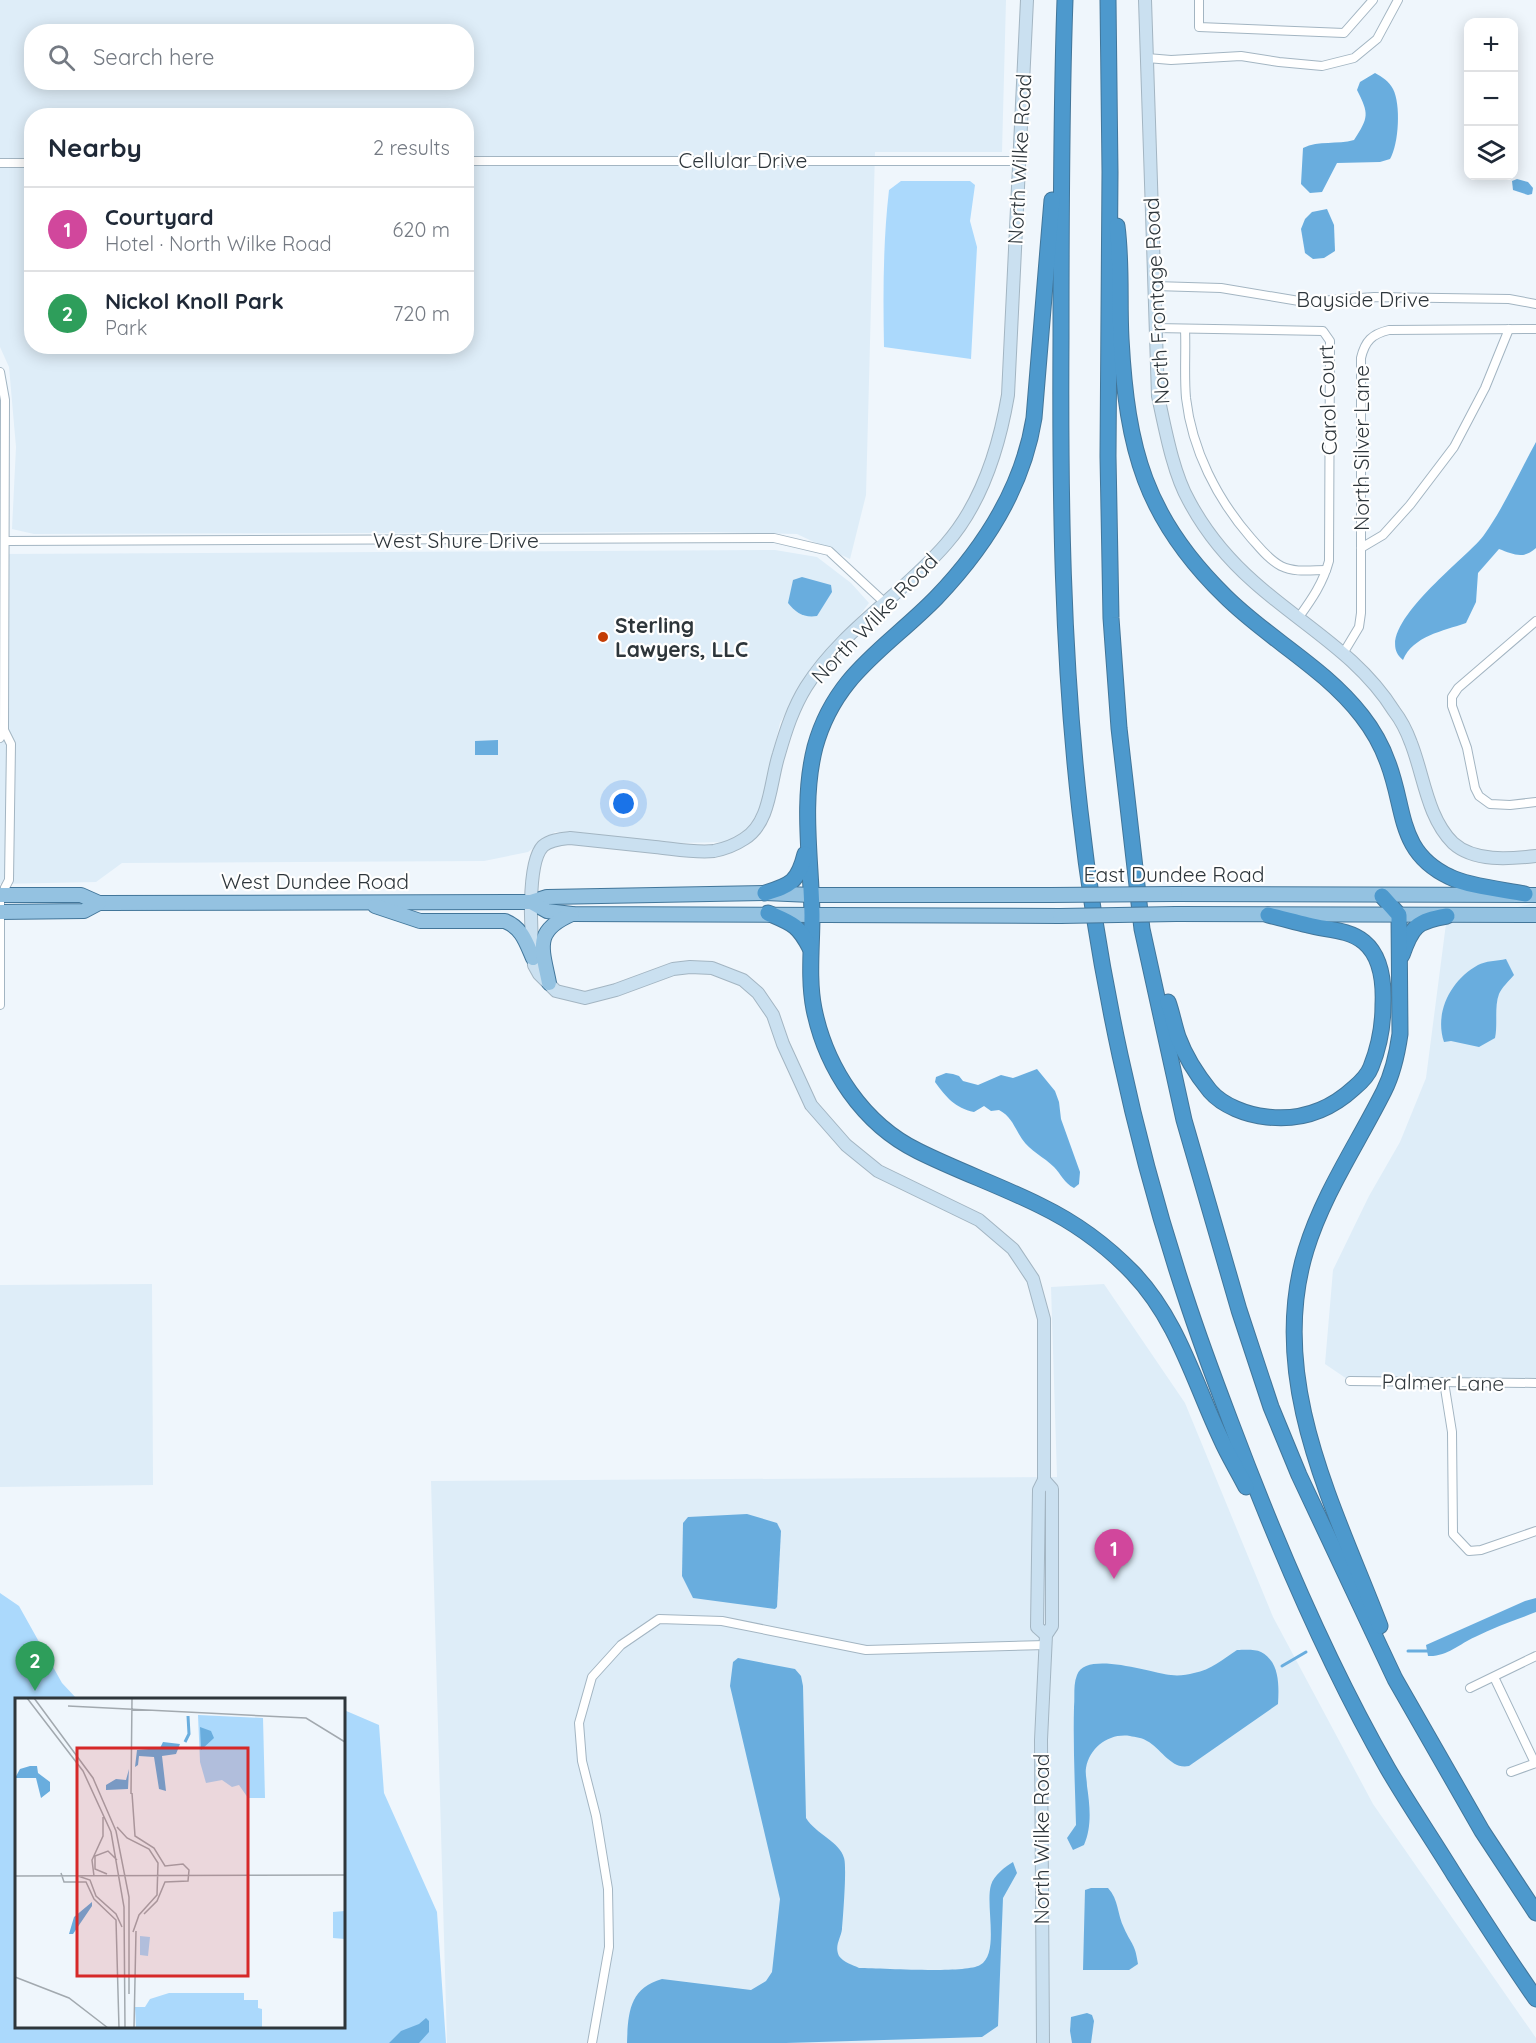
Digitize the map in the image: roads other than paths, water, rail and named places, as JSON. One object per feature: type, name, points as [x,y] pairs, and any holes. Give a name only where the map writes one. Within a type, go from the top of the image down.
[{"type":"highway","points":[[1065,0],[1061,112],[1060,437],[1065,640],[1075,769],[1089,885],[1116,1034],[1163,1223],[1184,1294],[1249,1472],[1284,1555],[1326,1648],[1388,1768],[1502,1951],[1536,1999]]},
{"type":"highway","points":[[1108,0],[1110,172],[1108,456],[1111,618],[1125,789],[1142,929],[1184,1120],[1231,1285],[1271,1407],[1299,1475],[1395,1679],[1482,1832],[1536,1913]]},
{"type":"highway","points":[[1061,112],[1035,408],[1031,435],[1018,478],[1005,505],[980,546],[935,599],[870,656],[833,703],[822,727],[810,772],[807,845],[812,914],[813,1008],[829,1057],[845,1087],[888,1132],[916,1150],[1064,1218],[1085,1231],[1135,1275],[1163,1311],[1182,1346],[1221,1439],[1284,1555]]},
{"type":"highway","points":[[1110,172],[1120,247],[1121,339],[1132,441],[1153,500],[1168,529],[1210,581],[1231,602],[1338,688],[1362,716],[1377,739],[1388,764],[1411,845],[1420,856],[1435,870],[1452,879],[1530,895]]},
{"type":"highway","points":[[765,893],[788,886],[797,878],[807,845]]},
{"type":"highway","points":[[1382,896],[1399,915],[1400,1034],[1392,1076],[1320,1214],[1306,1250],[1298,1285],[1295,1313],[1297,1382],[1311,1444],[1326,1491],[1352,1551],[1380,1626],[1405,1680],[1412,1707]]},
{"type":"highway","points":[[768,913],[800,929],[812,952]]},
{"type":"highway","points":[[1147,954],[1169,1005],[1178,1038],[1191,1064],[1212,1094],[1237,1110],[1255,1116],[1289,1118],[1320,1112],[1348,1094],[1370,1069],[1383,1021],[1384,990],[1380,969],[1369,949],[1351,934],[1268,915]]},
{"type":"highway","points":[[1399,966],[1408,939],[1420,923],[1426,919],[1447,916]]},
{"type":"main road","name":"West Dundee Road","points":[[0,895],[81,895],[99,903],[531,902],[547,897],[765,893],[811,895]]},
{"type":"main road","name":"East Dundee Road","points":[[811,895],[1530,895]]},
{"type":"main road","points":[[362,902],[420,921],[505,921],[523,934],[534,958]]},
{"type":"main road","name":"West Dundee Road","points":[[531,902],[547,911],[572,914],[812,914]]},
{"type":"main road","name":"West Dundee Road","points":[[0,912],[84,911],[99,903]]},
{"type":"main road","points":[[549,983],[542,944],[549,926],[572,914]]},
{"type":"main road","name":"East Dundee Road","points":[[812,914],[1536,915]]},
{"type":"street","name":"North Wilke Road","points":[[1027,0],[1008,395],[1004,419],[986,478],[974,503],[946,544],[827,659],[806,687],[789,721],[778,755],[766,809],[759,824],[746,838],[732,846],[715,851],[693,851],[570,838],[557,840],[544,845],[536,858],[531,902],[534,965],[539,974],[556,991],[585,998],[616,990],[673,969],[690,967],[712,968],[743,980],[758,993],[773,1015],[811,1105],[846,1145],[878,1172],[979,1220],[1013,1249],[1033,1279],[1044,1319],[1044,1480],[1052,1489],[1052,1626],[1046,1640],[1041,1740],[1043,2043]]},
{"type":"street","name":"North Frontage Road","points":[[1145,0],[1158,396],[1170,450],[1188,499],[1211,536],[1253,582],[1344,652],[1379,689],[1395,711],[1411,742],[1433,812],[1454,843],[1471,854],[1510,859],[1536,856]]},
{"type":"street","points":[[1199,0],[1199,27],[1344,33],[1373,0]]},
{"type":"street","points":[[1147,58],[1171,60],[1241,56],[1322,66],[1354,58],[1377,39],[1398,0]]},
{"type":"street","name":"Cellular Drive","points":[[474,161],[1020,161]]},
{"type":"street","points":[[0,162],[24,163]]},
{"type":"street","name":"Bayside Drive","points":[[1155,286],[1221,288],[1305,302],[1374,297],[1509,299],[1536,304]]},
{"type":"street","name":"Carol Court","points":[[1155,328],[1323,331],[1330,340],[1329,561],[1316,594],[1299,617]]},
{"type":"street","points":[[1185,328],[1186,398],[1195,437],[1212,484],[1237,521],[1268,558],[1283,567],[1300,571],[1326,570]]},
{"type":"street","points":[[1361,548],[1383,535],[1410,505],[1454,447],[1485,388],[1509,329]]},
{"type":"street","name":"North Silver Lane","points":[[1344,652],[1359,627],[1361,613],[1361,358],[1365,344],[1376,333],[1389,330],[1536,329]]},
{"type":"street","points":[[0,372],[5,400],[6,542],[2,734],[11,744],[9,880],[0,895],[0,1005]]},
{"type":"street","name":"West Shure Drive","points":[[6,542],[774,538],[829,551],[884,602]]},
{"type":"street","points":[[1536,621],[1458,688],[1452,698],[1452,706],[1467,748],[1475,788],[1479,796],[1490,804],[1510,805],[1536,802]]},
{"type":"street","name":"Palmer Lane","points":[[1350,1381],[1536,1383]]},
{"type":"street","points":[[1444,1382],[1452,1432],[1453,1534],[1469,1551],[1481,1550],[1536,1532]]},
{"type":"street","points":[[592,2043],[609,1947],[608,1889],[596,1816],[582,1761],[579,1723],[592,1677],[621,1645],[659,1619],[722,1621],[866,1650],[995,1648],[1046,1640]]},
{"type":"street","points":[[1470,1688],[1536,1656]]},
{"type":"street","points":[[1494,1677],[1535,1763],[1510,1772]]},
{"type":"waterway","points":[[1408,1651],[1428,1651]]},
{"type":"waterway","points":[[1282,1666],[1306,1652]]},
{"type":"place","name":"Sterling Lawyers, LLC","points":[[603,637]]},
{"type":"place","name":"Courtyard","points":[[1114,1579]]},
{"type":"place","name":"Nickol Knoll Park","points":[[35,1691]]}]
